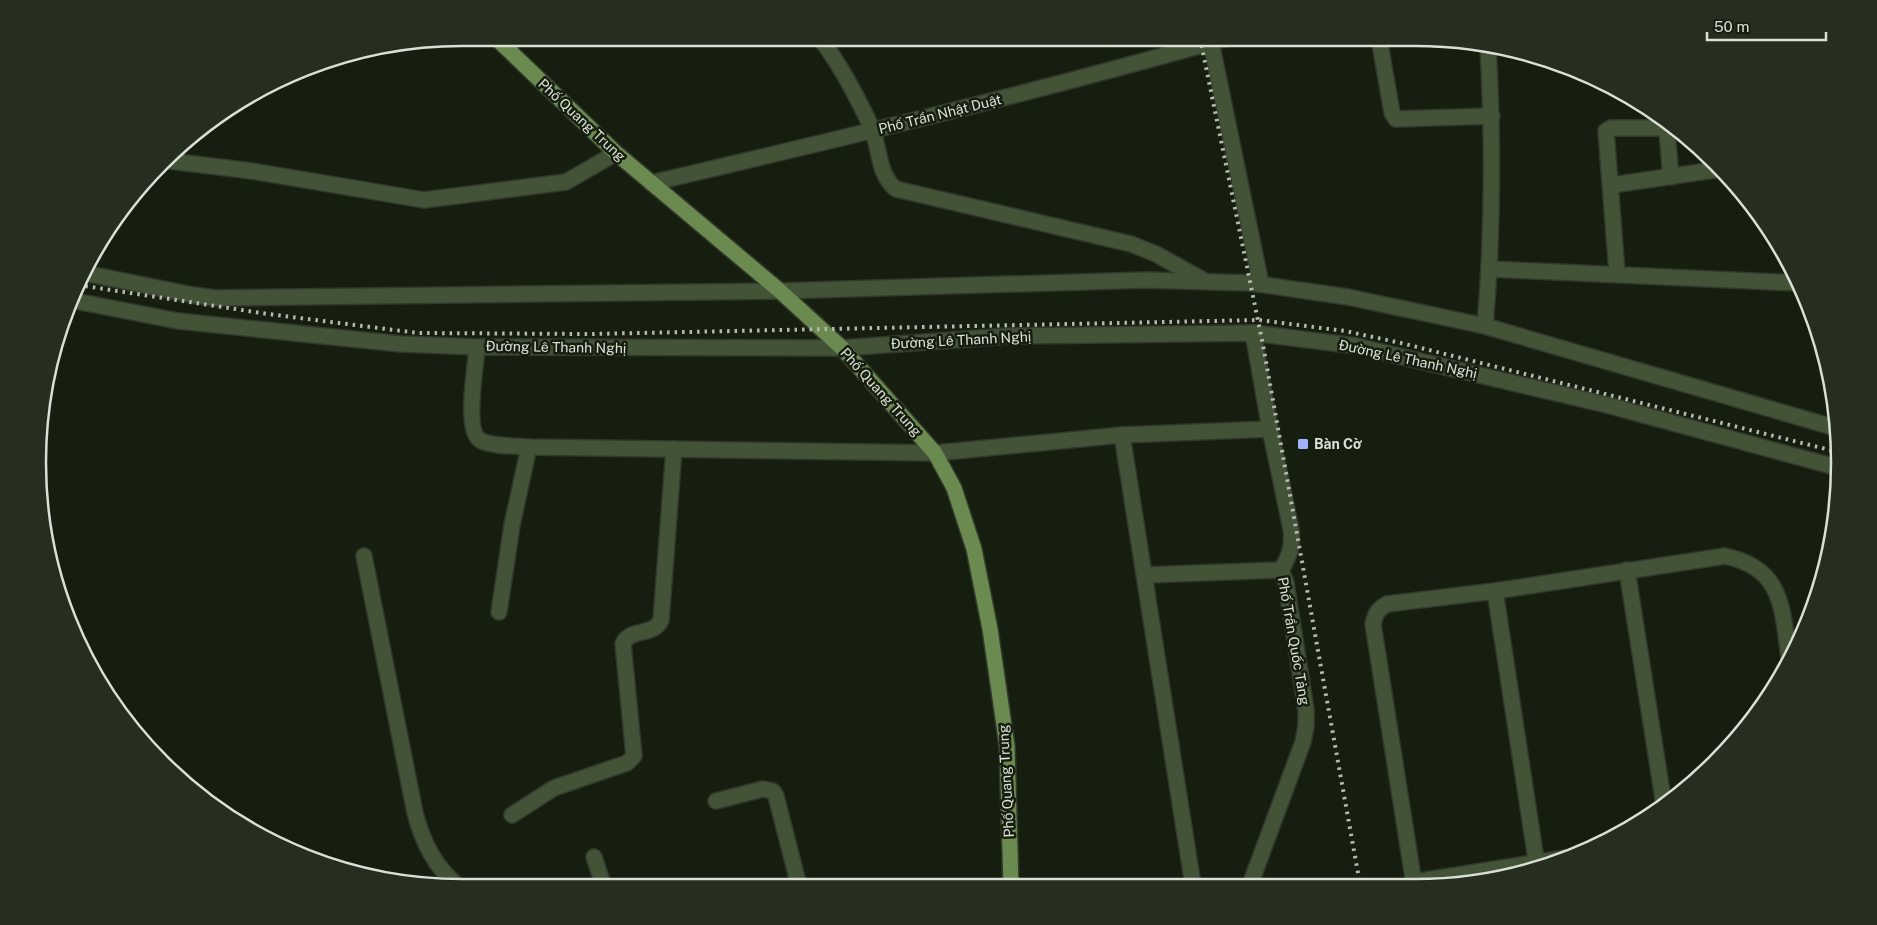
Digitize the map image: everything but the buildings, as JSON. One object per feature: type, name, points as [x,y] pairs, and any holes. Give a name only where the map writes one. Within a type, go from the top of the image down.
[{"type":"main road","name":"Phố Quang Trung","points":[[504,46],[616,153],[780,291],[842,348],[935,453],[954,488],[971,540],[990,629],[1007,746],[1010,879]]},
{"type":"street","points":[[825,46],[842,71],[873,131],[885,177],[896,189],[1131,244],[1156,254],[1206,281]]},
{"type":"street","name":"Phố Trần Nhật Duật","points":[[651,183],[873,131],[1092,76],[1182,46]]},
{"type":"street","points":[[1212,46],[1261,284]]},
{"type":"street","points":[[1380,46],[1392,113],[1396,119],[1492,116]]},
{"type":"street","points":[[1485,326],[1490,269],[1492,116],[1488,53]]},
{"type":"street","points":[[1616,274],[1612,185],[1606,133],[1611,128],[1664,129]]},
{"type":"street","points":[[1666,131],[1671,177]]},
{"type":"street","points":[[175,162],[252,171],[424,200],[566,182],[616,153]]},
{"type":"street","points":[[1612,185],[1711,171]]},
{"type":"street","points":[[1490,269],[1790,283]]},
{"type":"street","points":[[91,274],[215,298],[780,291],[1146,280],[1261,284],[1348,297],[1485,326],[1829,426]]},
{"type":"street","name":"Đường Lê Thanh Nghị","points":[[79,302],[178,321],[401,344],[842,348],[1009,336],[1254,333],[1356,346],[1607,406],[1831,466]]},
{"type":"street","name":"Phố Trần Quốc Tảng","points":[[1252,879],[1303,742],[1306,726],[1306,710],[1282,570],[1289,556],[1292,544],[1291,529],[1270,429],[1254,333]]},
{"type":"street","points":[[477,346],[471,423],[476,436],[484,442],[529,447],[935,453],[1122,435],[1270,429]]},
{"type":"street","points":[[1122,435],[1192,879]]},
{"type":"street","points":[[499,612],[512,525],[529,447]]},
{"type":"street","points":[[512,815],[554,788],[627,763],[634,756],[623,644],[626,638],[631,635],[655,629],[661,620],[674,449]]},
{"type":"street","points":[[364,556],[414,814],[422,839],[435,862],[451,879]]},
{"type":"street","points":[[1413,879],[1373,624],[1375,615],[1380,608],[1387,604],[1495,591],[1725,556],[1744,560],[1762,572],[1773,587],[1782,609],[1788,648]]},
{"type":"street","points":[[1145,575],[1282,570]]},
{"type":"street","points":[[1627,570],[1663,797]]},
{"type":"street","points":[[1495,591],[1536,861]]},
{"type":"street","points":[[716,801],[763,789],[773,791],[776,796],[797,879]]},
{"type":"street","points":[[594,857],[601,879]]},
{"type":"street","points":[[1456,876],[1506,869]]},
{"type":"railway","points":[[1202,46],[1263,345],[1359,879]]},
{"type":"railway","points":[[85,286],[268,314],[418,333],[591,334],[1259,320],[1345,331],[1401,343],[1831,450]]},
{"type":"place","name":"Bàn Cờ","points":[[1303,444]]}]
